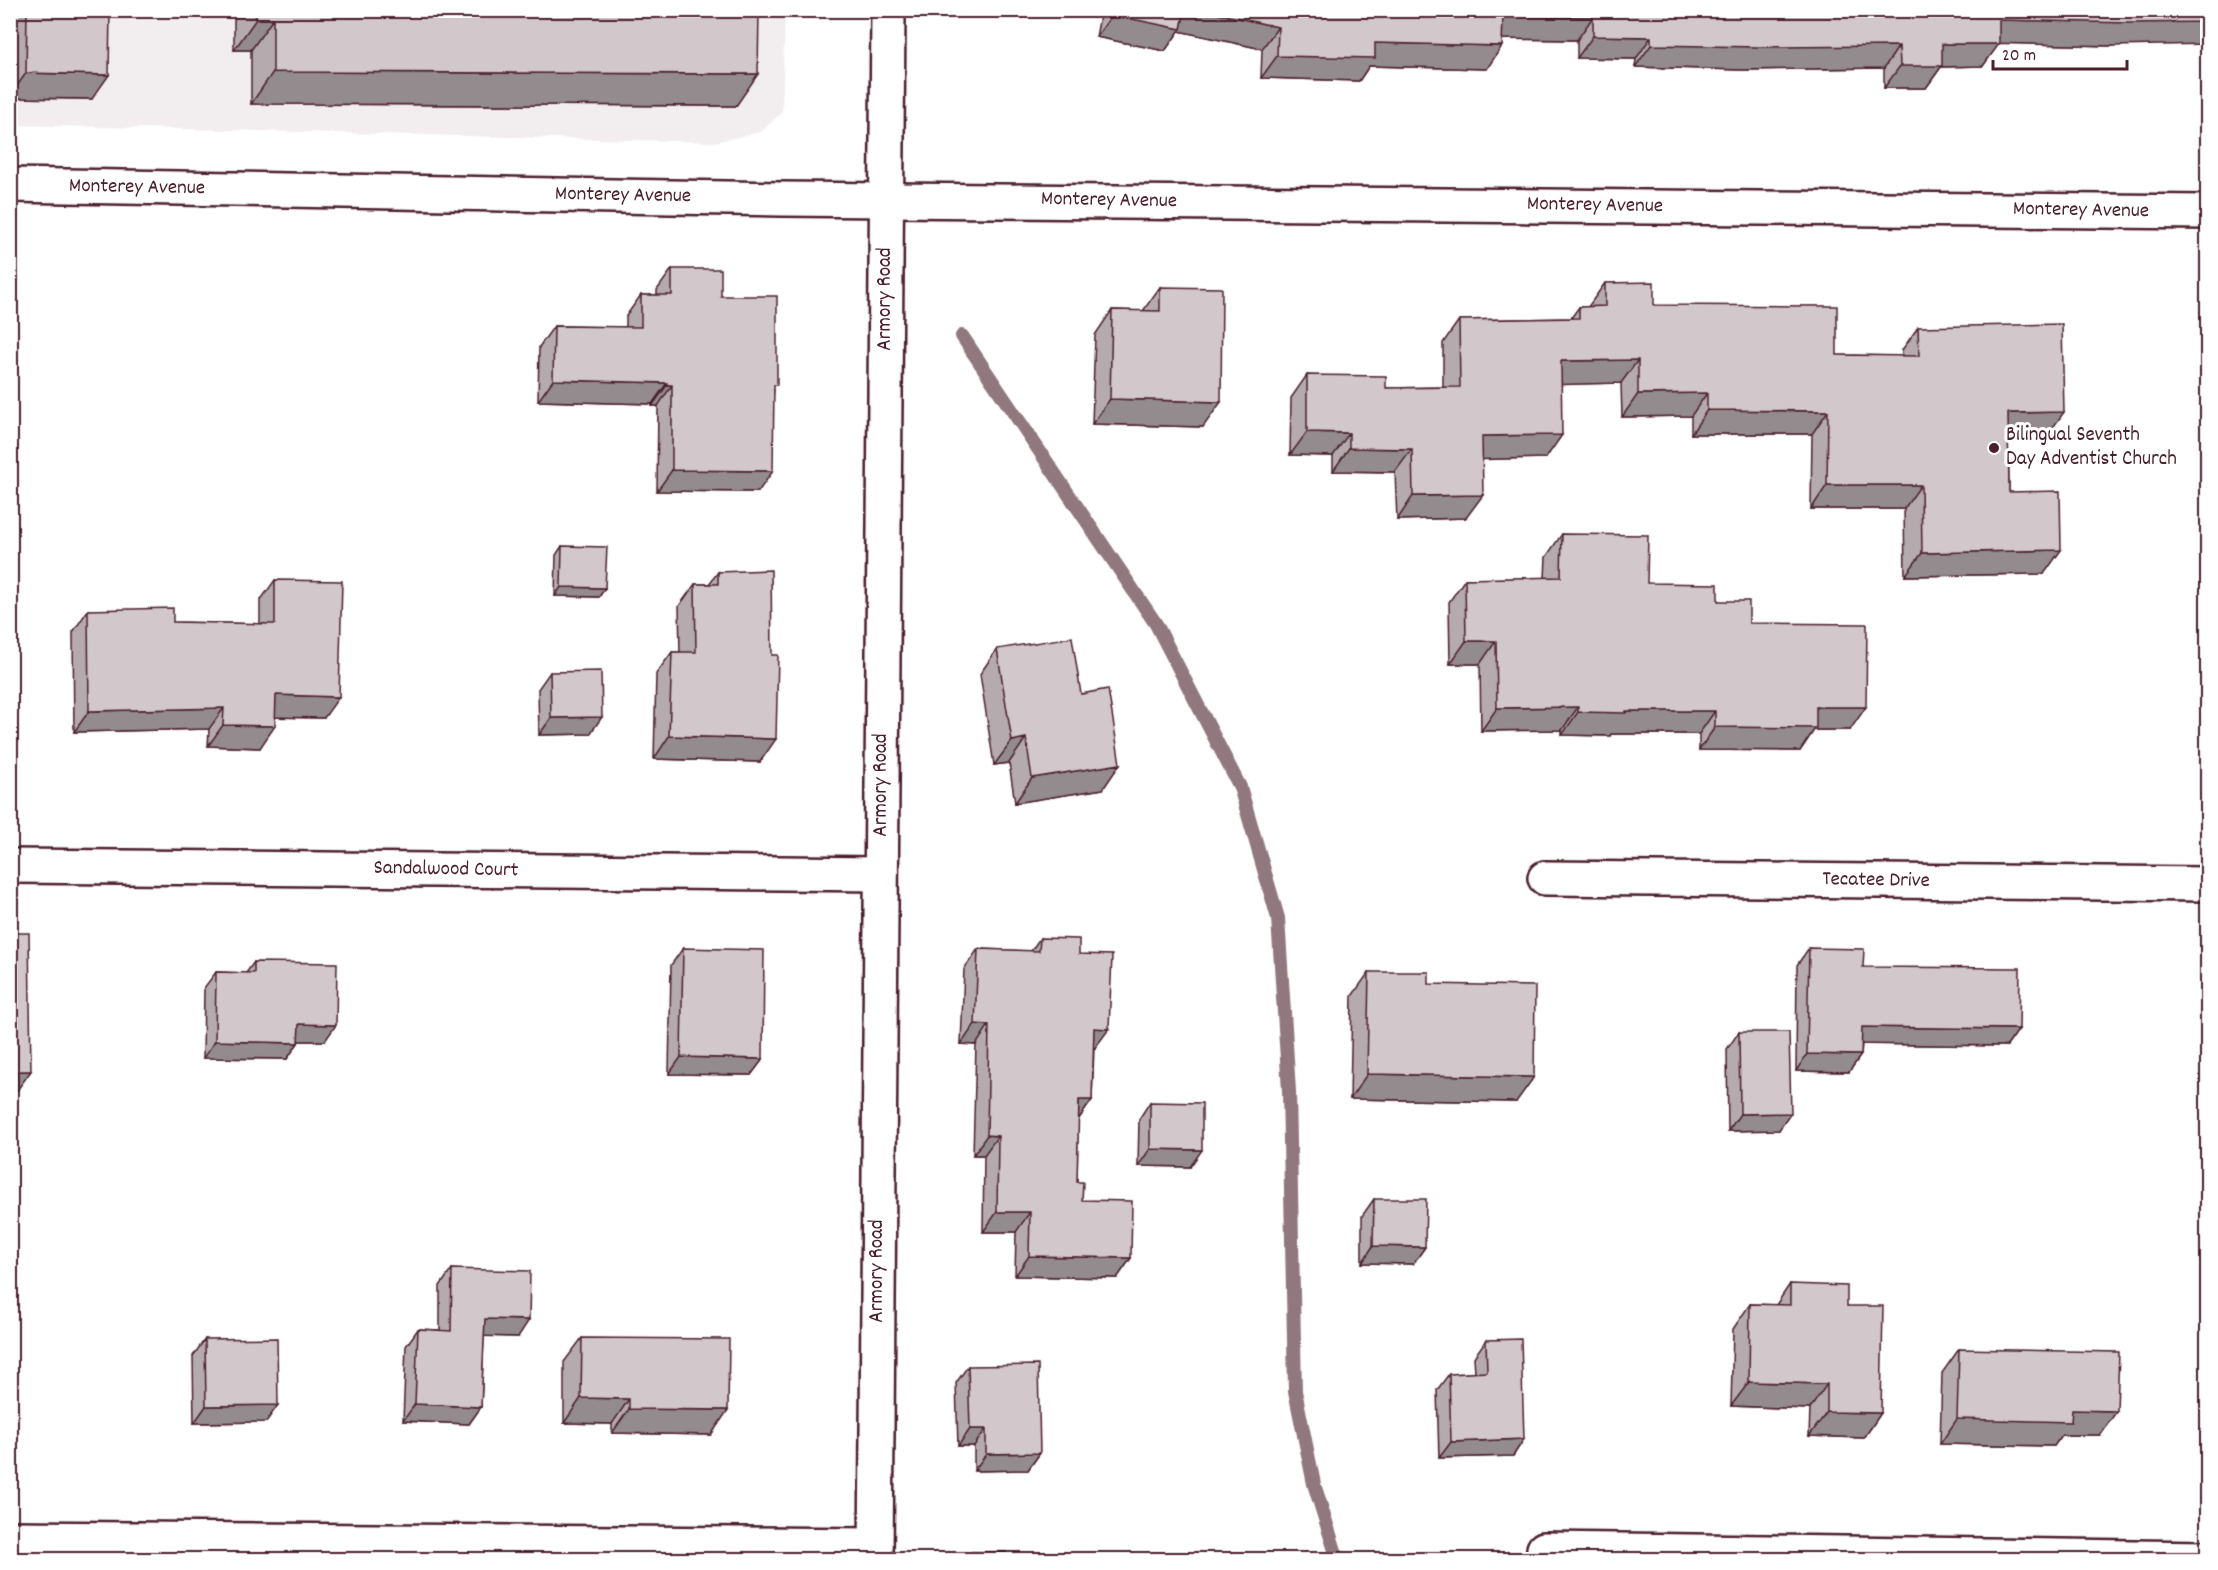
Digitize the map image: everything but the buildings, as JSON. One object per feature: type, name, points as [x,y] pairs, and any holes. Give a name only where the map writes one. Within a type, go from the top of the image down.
[{"type":"street","name":"Armory Road","points":[[876,1552],[888,10]]},
{"type":"street","name":"Monterey Avenue","points":[[10,185],[782,199],[2208,212]]},
{"type":"street","name":"Sandalwood Court","points":[[10,866],[881,874]]},
{"type":"street","name":"Tecatee Drive","points":[[1545,878],[2208,884]]},
{"type":"street","points":[[10,1538],[876,1552]]},
{"type":"street","points":[[1544,1549],[2208,1558]]},
{"type":"shaded area","points":[[11,11],[785,11],[782,112],[761,132],[715,142],[11,125]]},
{"type":"waterway","points":[[962,336],[1156,624],[1240,787],[1278,918],[1289,1091],[1295,1391],[1314,1484],[1338,1560]]},
{"type":"place","name":"Bilingual Seventh Day Adventist Church","points":[[1994,448]]}]
